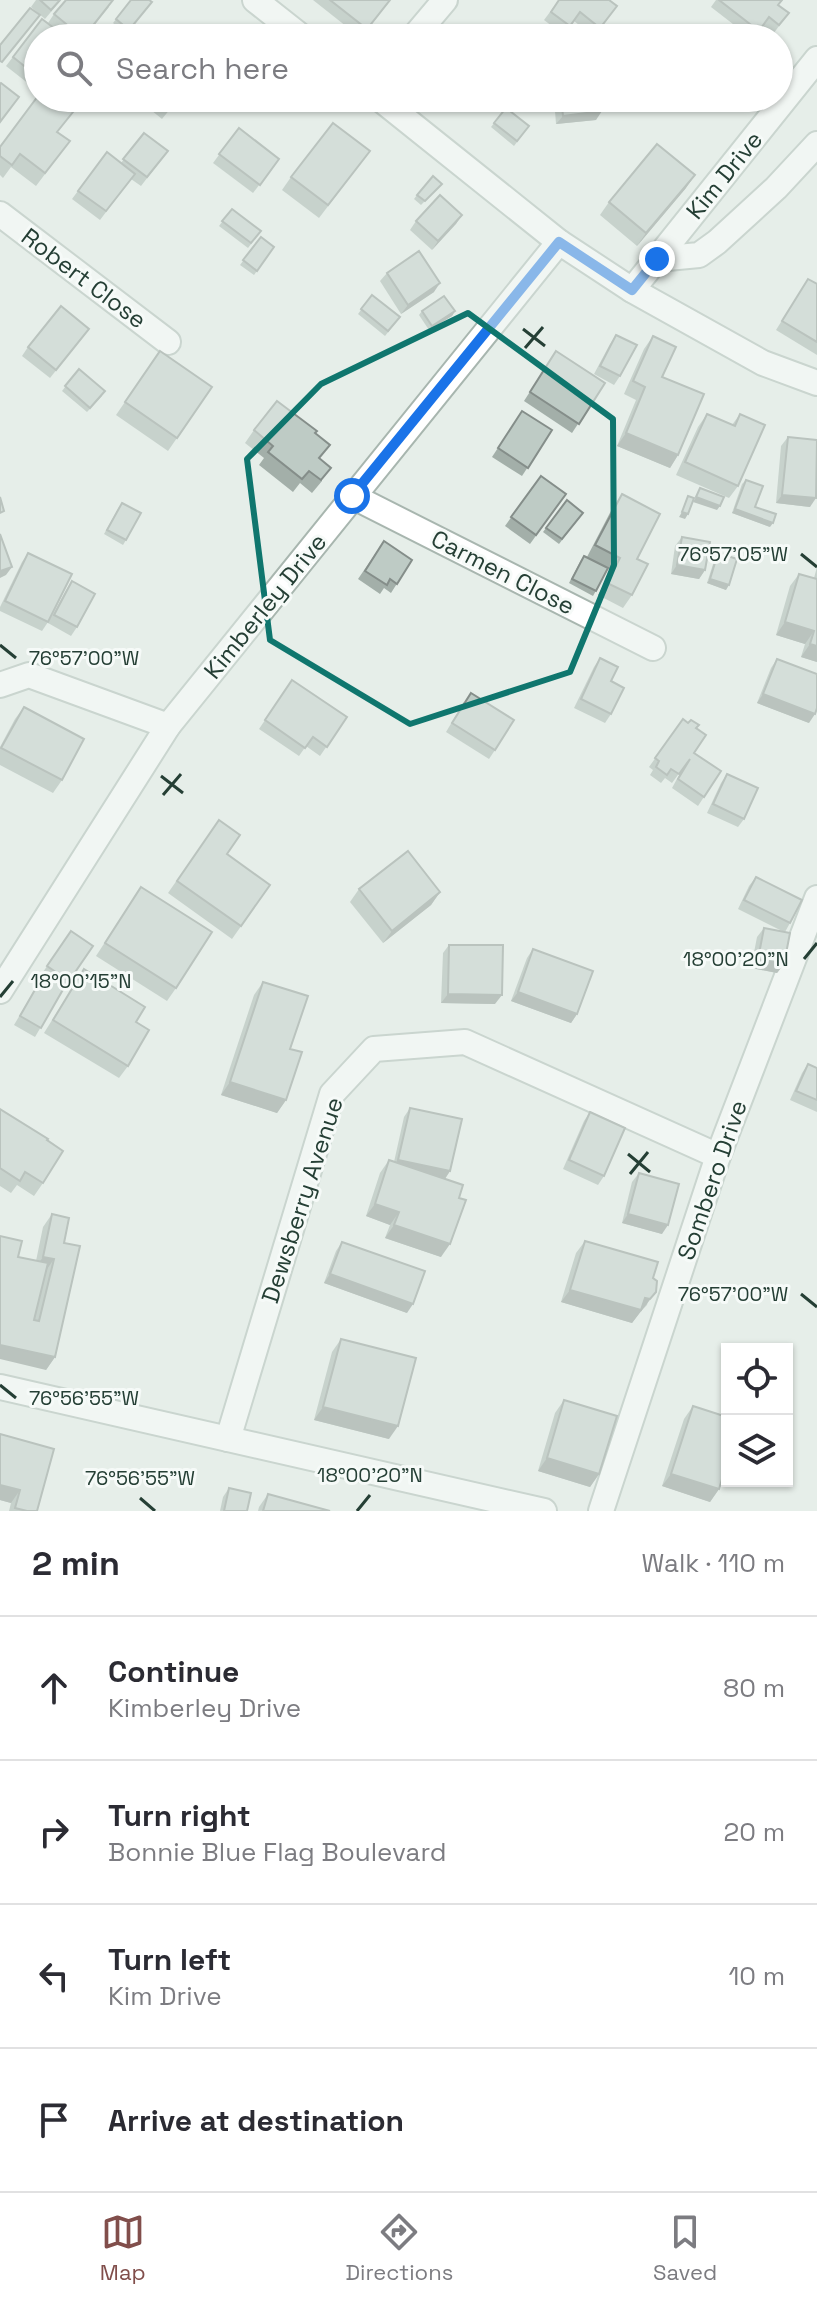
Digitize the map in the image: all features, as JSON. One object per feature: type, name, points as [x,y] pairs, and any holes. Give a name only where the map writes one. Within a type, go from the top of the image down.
[{"type":"street","points":[[255,0],[285,24]]},
{"type":"street","points":[[425,24],[445,0]]},
{"type":"street","name":"Kim Drive","points":[[793,89],[817,59]]},
{"type":"street","points":[[396,112],[559,242],[632,290],[763,363],[817,383]]},
{"type":"street","name":"Kim Drive","points":[[632,290],[775,112]]},
{"type":"street","points":[[657,259],[699,255],[776,188],[817,144]]},
{"type":"street","name":"Robert Close","points":[[0,214],[168,342]]},
{"type":"street","name":"Kimberley Drive","points":[[0,991],[168,726],[559,242]]},
{"type":"street","name":"Carmen Close","points":[[352,496],[653,648]]},
{"type":"street","points":[[0,685],[29,675],[168,726]]},
{"type":"street","name":"Sombero Drive","points":[[601,1511],[718,1156],[817,898]]},
{"type":"street","name":"Dewsberry Avenue","points":[[228,1439],[332,1094],[374,1049],[465,1042],[718,1156]]},
{"type":"street","points":[[0,1387],[544,1511]]},
{"type":"highlighted area","points":[[468,313],[613,419],[614,565],[570,672],[410,724],[270,640],[247,459],[321,384]]},
{"type":"building","points":[[40,0],[60,0],[51,10]]},
{"type":"building","points":[[66,0],[113,0],[94,24],[66,24],[54,14]]},
{"type":"building","points":[[131,0],[152,2],[134,24],[122,24],[116,19]]},
{"type":"building","points":[[330,0],[390,0],[371,24],[361,24]]},
{"type":"building","points":[[559,0],[609,0],[617,6],[603,24],[595,24],[580,12],[571,24],[567,24],[551,12]]},
{"type":"building","points":[[719,0],[782,0],[778,5],[789,13],[780,24],[769,17],[764,24],[750,24]]},
{"type":"building","points":[[30,8],[40,15],[33,24],[24,24],[24,35],[2,62],[0,45]]},
{"type":"building","points":[[24,43],[24,66],[13,57]]},
{"type":"building","points":[[0,84],[19,97],[0,122]]},
{"type":"building","points":[[26,112],[73,112],[57,132],[70,141],[45,173],[20,154],[12,165],[0,156],[0,147]]},
{"type":"building","points":[[503,112],[511,112],[529,126],[517,141],[494,123]]},
{"type":"building","points":[[563,112],[594,112],[563,116]]},
{"type":"building","points":[[333,123],[370,151],[328,205],[291,177]]},
{"type":"building","points":[[239,128],[279,159],[260,185],[219,154]]},
{"type":"building","points":[[144,133],[168,151],[147,177],[123,159]]},
{"type":"building","points":[[657,144],[695,175],[646,233],[609,202]]},
{"type":"building","points":[[107,152],[135,174],[106,211],[78,191]]},
{"type":"building","points":[[433,176],[442,184],[425,201],[417,195]]},
{"type":"building","points":[[440,195],[462,215],[438,241],[416,221]]},
{"type":"building","points":[[232,209],[261,231],[251,243],[222,221]]},
{"type":"building","points":[[261,237],[274,247],[257,271],[243,260]]},
{"type":"building","points":[[419,251],[440,283],[408,305],[387,273]]},
{"type":"building","points":[[808,279],[817,284],[817,342],[782,321]]},
{"type":"building","points":[[372,295],[400,317],[388,331],[361,309]]},
{"type":"building","points":[[444,296],[455,311],[432,326],[422,311]]},
{"type":"building","points":[[61,306],[89,329],[56,370],[28,347]]},
{"type":"building","points":[[616,335],[637,345],[620,376],[600,366]]},
{"type":"building","points":[[653,336],[676,347],[662,377],[704,394],[678,455],[626,433],[645,387],[633,381]]},
{"type":"building","points":[[160,351],[212,387],[177,438],[125,402]]},
{"type":"building","points":[[556,351],[605,383],[579,424],[530,392]]},
{"type":"building","points":[[79,369],[105,391],[90,408],[65,386]]},
{"type":"building","points":[[277,401],[317,431],[315,433],[330,445],[319,458],[331,468],[321,480],[309,471],[302,479],[268,452],[273,446],[254,430]]},
{"type":"building","points":[[522,411],[552,430],[528,468],[498,448]]},
{"type":"building","points":[[707,414],[735,426],[740,414],[765,425],[738,486],[685,462]]},
{"type":"building","points":[[788,437],[817,440],[816,498],[782,495]]},
{"type":"building","points":[[541,476],[566,494],[536,535],[511,517]]},
{"type":"building","points":[[746,480],[763,486],[755,507],[776,514],[773,523],[735,509]]},
{"type":"building","points":[[700,488],[724,497],[720,506],[696,497]]},
{"type":"building","points":[[622,494],[660,514],[637,559],[648,564],[632,595],[607,583],[620,558],[595,545]]},
{"type":"building","points":[[688,496],[694,498],[688,514],[682,512]]},
{"type":"building","points":[[567,500],[583,513],[562,539],[546,528]]},
{"type":"building","points":[[122,503],[141,513],[126,540],[107,530]]},
{"type":"building","points":[[0,534],[12,567],[0,571]]},
{"type":"building","points":[[682,537],[710,542],[705,570],[677,565]]},
{"type":"building","points":[[384,541],[412,560],[397,584],[390,579],[387,585],[365,571]]},
{"type":"building","points":[[28,553],[72,574],[48,622],[5,601]]},
{"type":"building","points":[[718,553],[737,559],[729,585],[710,579]]},
{"type":"building","points":[[584,556],[608,568],[596,591],[572,579]]},
{"type":"building","points":[[799,574],[817,579],[817,646],[810,644],[814,631],[785,622]]},
{"type":"building","points":[[72,581],[95,594],[77,627],[54,615]]},
{"type":"building","points":[[600,658],[618,667],[611,681],[624,688],[611,714],[581,699]]},
{"type":"building","points":[[777,659],[817,674],[815,714],[763,694]]},
{"type":"building","points":[[292,680],[347,717],[327,747],[313,737],[305,748],[265,720]]},
{"type":"building","points":[[471,693],[514,720],[495,750],[452,723]]},
{"type":"building","points":[[24,707],[84,739],[62,780],[1,748]]},
{"type":"building","points":[[683,719],[699,725],[696,728],[706,735],[694,753],[721,771],[704,797],[678,779],[690,759],[679,774],[671,769],[667,775],[656,767],[659,761],[655,758]]},
{"type":"building","points":[[727,774],[758,788],[744,819],[713,804]]},
{"type":"building","points":[[219,820],[240,835],[227,854],[270,885],[241,926],[177,881]]},
{"type":"building","points":[[408,851],[440,892],[392,931],[359,889]]},
{"type":"building","points":[[756,877],[802,900],[790,923],[744,900]]},
{"type":"building","points":[[141,887],[212,932],[176,988],[105,943]]},
{"type":"building","points":[[764,928],[790,933],[784,964],[758,959]]},
{"type":"building","points":[[71,931],[93,946],[69,981],[47,966]]},
{"type":"building","points":[[449,945],[503,945],[502,995],[448,994]]},
{"type":"building","points":[[533,949],[593,971],[577,1014],[518,992]]},
{"type":"building","points":[[84,969],[145,1007],[136,1022],[149,1030],[128,1066],[53,1020]]},
{"type":"building","points":[[44,974],[65,986],[41,1028],[20,1016]]},
{"type":"building","points":[[263,982],[308,996],[290,1049],[302,1052],[286,1100],[230,1082]]},
{"type":"building","points":[[808,1064],[817,1068],[817,1100],[796,1091]]},
{"type":"building","points":[[410,1108],[462,1119],[450,1171],[398,1160]]},
{"type":"building","points":[[0,1109],[63,1151],[43,1183],[25,1172],[20,1181],[0,1168]]},
{"type":"building","points":[[590,1112],[625,1128],[604,1176],[569,1160]]},
{"type":"building","points":[[389,1160],[463,1185],[459,1198],[466,1200],[450,1244],[394,1225],[399,1212],[375,1204]]},
{"type":"building","points":[[639,1173],[679,1184],[668,1225],[628,1214]]},
{"type":"building","points":[[52,1214],[69,1218],[64,1243],[80,1246],[55,1357],[0,1345],[0,1236],[22,1241],[18,1257],[48,1263],[34,1320],[39,1321],[54,1259],[43,1257]]},
{"type":"building","points":[[585,1241],[658,1262],[653,1278],[657,1281],[656,1292],[650,1299],[645,1298],[641,1310],[570,1290]]},
{"type":"building","points":[[342,1242],[425,1271],[413,1304],[330,1274]]},
{"type":"building","points":[[341,1339],[416,1358],[398,1426],[323,1407]]},
{"type":"building","points":[[564,1400],[617,1416],[599,1474],[547,1458]]},
{"type":"building","points":[[693,1406],[721,1415],[719,1489],[671,1474]]},
{"type":"building","points":[[0,1434],[54,1449],[37,1511],[15,1508],[20,1490],[0,1485]]},
{"type":"building","points":[[229,1488],[251,1493],[247,1511],[224,1511]]},
{"type":"building","points":[[268,1494],[330,1511],[263,1511]]},
{"type":"route","points":[[352,496],[559,242],[632,290],[657,259]]}]
